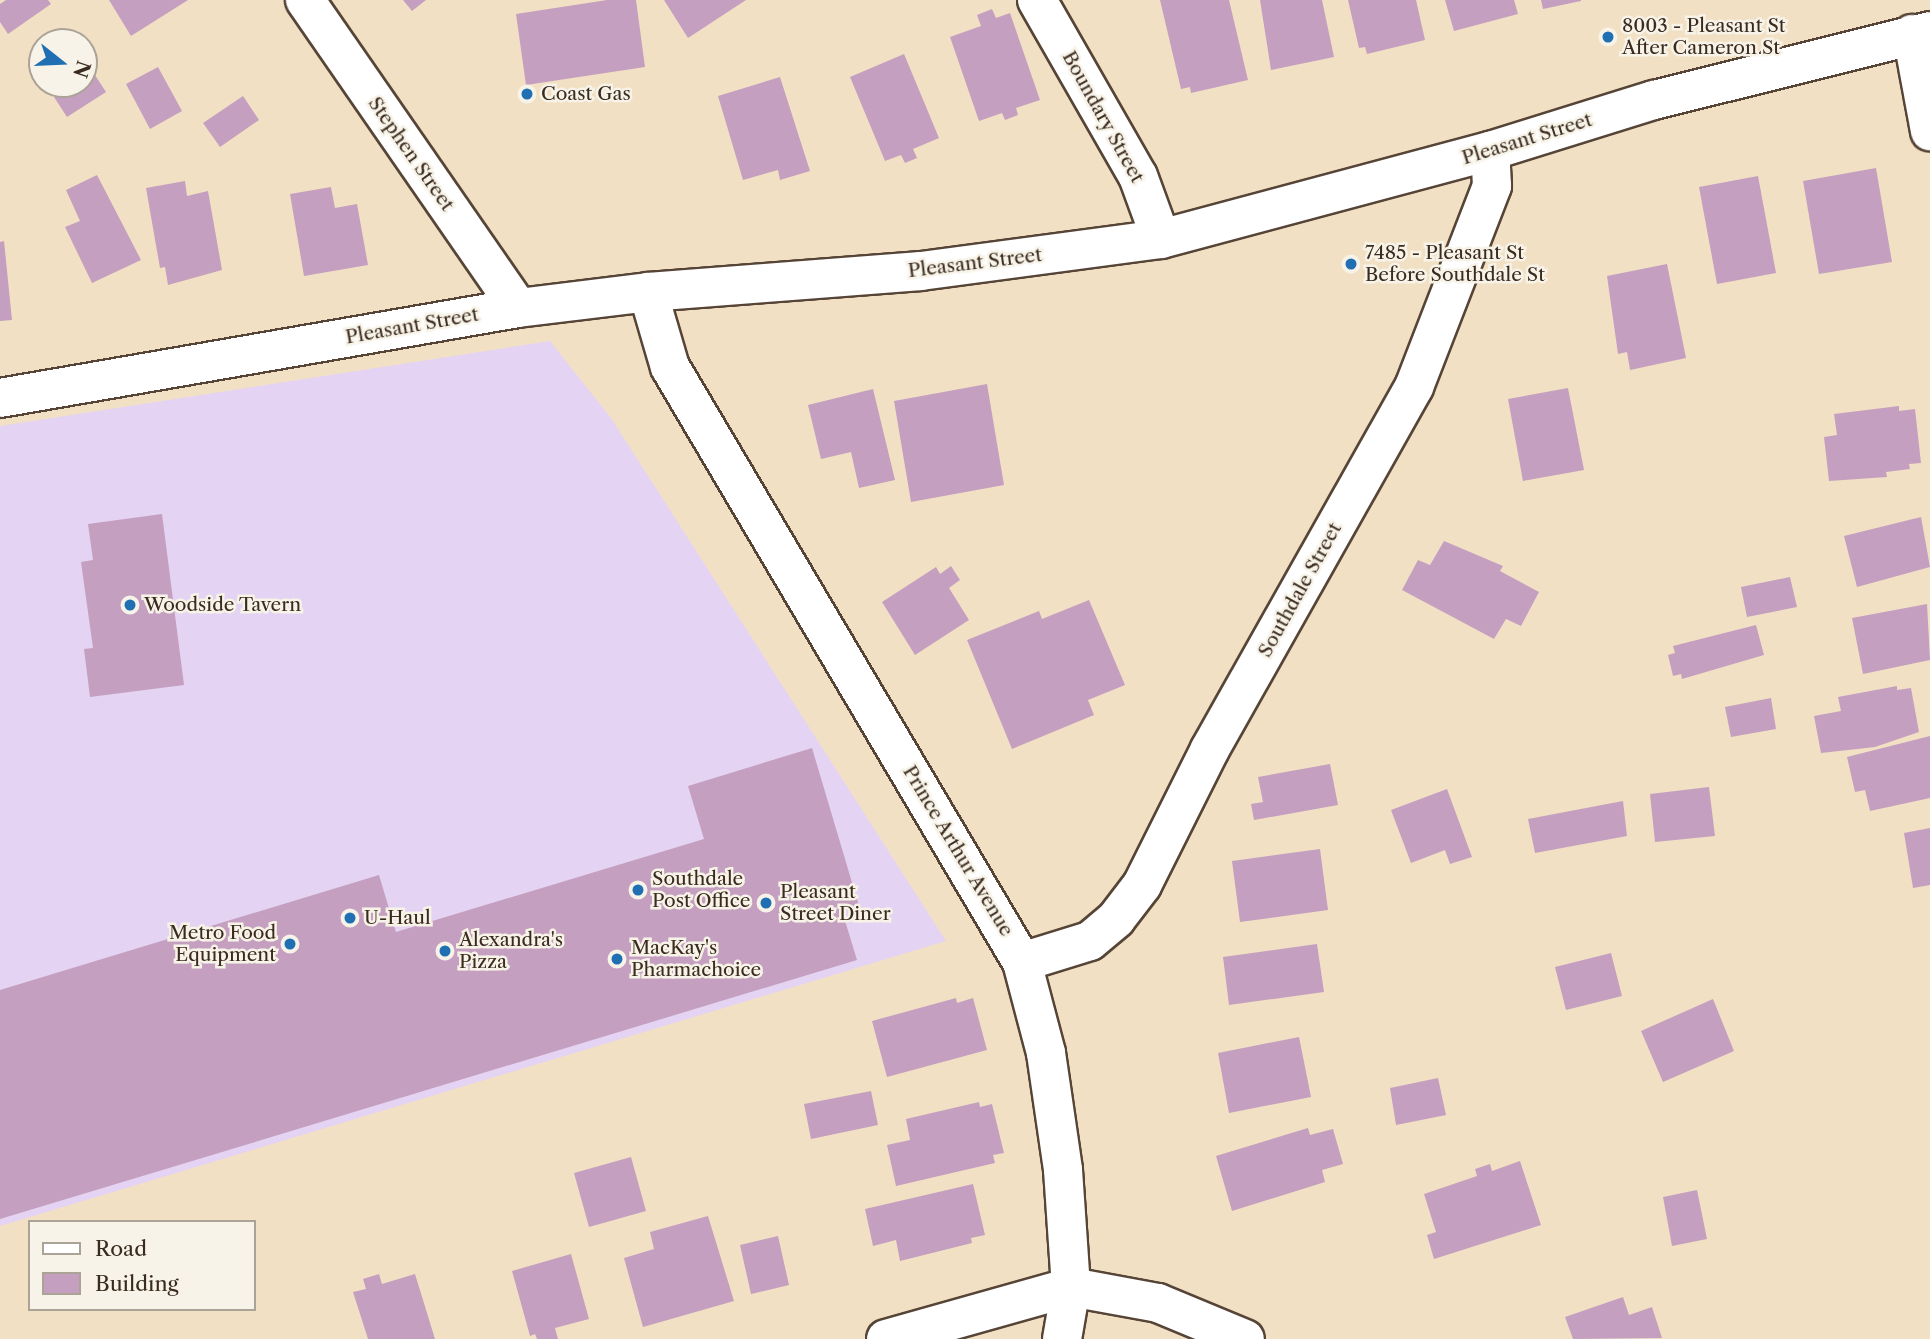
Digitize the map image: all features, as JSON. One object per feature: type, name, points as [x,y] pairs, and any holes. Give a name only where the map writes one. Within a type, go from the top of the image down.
[{"type":"street","name":"Stephen Street","points":[[305,0],[517,308]]},
{"type":"street","name":"Boundary Street","points":[[1037,0],[1138,176],[1161,239]]},
{"type":"street","name":"Pleasant Street","points":[[0,398],[517,308],[648,292],[920,271],[1161,239],[1490,151],[1654,100],[1921,33]]},
{"type":"street","points":[[1921,33],[1930,131]]},
{"type":"street","name":"Southdale Street","points":[[1022,962],[1090,942],[1116,919],[1142,886],[1210,750],[1414,387],[1492,186],[1490,151]]},
{"type":"street","name":"Prince Arthur Avenue","points":[[648,292],[670,367],[1022,962],[1046,1053],[1063,1170],[1071,1287],[1062,1339]]},
{"type":"street","points":[[886,1339],[1071,1287],[1158,1303],[1245,1339]]},
{"type":"shaded area","points":[[550,341],[611,418],[946,941],[0,1226],[0,426]]},
{"type":"building","points":[[6,0],[48,0],[51,4],[8,34],[0,22],[0,4]]},
{"type":"building","points":[[109,0],[188,0],[131,36]]},
{"type":"building","points":[[403,0],[426,0],[412,11]]},
{"type":"building","points":[[607,0],[636,0],[645,67],[526,85],[516,14]]},
{"type":"building","points":[[664,0],[746,0],[688,38]]},
{"type":"building","points":[[1160,0],[1229,0],[1248,80],[1191,93],[1190,87],[1181,89]]},
{"type":"building","points":[[1260,0],[1322,0],[1334,57],[1271,70]]},
{"type":"building","points":[[1348,0],[1416,0],[1425,40],[1367,54],[1365,47],[1359,48]]},
{"type":"building","points":[[1445,0],[1514,0],[1518,14],[1454,31]]},
{"type":"building","points":[[1541,0],[1581,0],[1581,1],[1543,9]]},
{"type":"building","points":[[992,9],[996,18],[1010,13],[1040,100],[1016,108],[1018,115],[1005,120],[1002,113],[979,121],[950,37],[981,26],[977,15]]},
{"type":"building","points":[[904,54],[939,138],[913,149],[917,158],[905,163],[901,155],[885,161],[850,77]]},
{"type":"building","points":[[158,67],[182,111],[150,129],[126,84]]},
{"type":"building","points":[[780,77],[810,171],[780,180],[778,170],[743,180],[718,96]]},
{"type":"building","points":[[98,80],[106,92],[98,97]]},
{"type":"building","points":[[243,96],[259,120],[220,147],[203,123]]},
{"type":"building","points":[[55,98],[97,98],[67,117]]},
{"type":"building","points":[[1876,168],[1892,262],[1819,274],[1803,181]]},
{"type":"building","points":[[97,175],[141,260],[92,283],[65,227],[80,221],[66,190]]},
{"type":"building","points":[[1758,176],[1776,273],[1717,284],[1699,187]]},
{"type":"building","points":[[185,181],[187,196],[208,191],[222,270],[168,285],[165,267],[160,268],[146,188]]},
{"type":"building","points":[[331,187],[335,208],[357,204],[368,265],[304,276],[290,194]]},
{"type":"building","points":[[4,241],[12,320],[0,321],[0,242]]},
{"type":"building","points":[[1667,264],[1686,358],[1630,370],[1627,352],[1618,354],[1607,276]]},
{"type":"building","points":[[987,384],[1004,485],[911,502],[894,401]]},
{"type":"building","points":[[1568,388],[1584,470],[1523,481],[1508,399]]},
{"type":"building","points":[[873,389],[895,480],[859,488],[851,452],[821,459],[808,405]]},
{"type":"building","points":[[1899,406],[1899,411],[1915,409],[1921,463],[1909,464],[1910,469],[1886,472],[1887,477],[1829,481],[1824,437],[1837,435],[1834,414]]},
{"type":"building","name":"Woodside Tavern","points":[[162,514],[184,685],[90,697],[84,649],[93,648],[81,562],[93,560],[88,524]]},
{"type":"building","points":[[1921,517],[1930,567],[1857,587],[1844,536]]},
{"type":"building","points":[[1444,541],[1503,566],[1500,571],[1539,592],[1521,626],[1506,619],[1494,639],[1402,590],[1418,560],[1430,565]]},
{"type":"building","points":[[951,566],[960,580],[949,588],[969,620],[915,655],[882,602],[936,567],[940,574]]},
{"type":"building","points":[[1790,577],[1797,607],[1747,617],[1741,587]]},
{"type":"building","points":[[1089,600],[1125,685],[1088,700],[1094,715],[1012,749],[967,640],[1039,611],[1042,619]]},
{"type":"building","points":[[1927,604],[1930,660],[1863,674],[1852,618]]},
{"type":"building","points":[[1756,625],[1764,655],[1682,679],[1681,674],[1673,676],[1668,655],[1675,653],[1673,646]]},
{"type":"building","points":[[1897,686],[1897,690],[1911,688],[1919,732],[1875,747],[1821,753],[1814,716],[1841,711],[1838,697]]},
{"type":"building","points":[[1771,698],[1776,729],[1731,737],[1725,707]]},
{"type":"building","points":[[1930,736],[1930,798],[1870,811],[1865,790],[1855,792],[1847,757]]},
{"type":"building","points":[[812,748],[859,906],[842,911],[857,960],[0,1219],[0,990],[379,875],[396,932],[704,839],[688,786]]},
{"type":"building","points":[[1330,764],[1338,805],[1254,820],[1251,804],[1263,802],[1258,777]]},
{"type":"building","points":[[1709,787],[1715,836],[1655,842],[1650,794]]},
{"type":"building","points":[[1447,789],[1472,857],[1450,864],[1445,850],[1411,863],[1391,810]]},
{"type":"building","points":[[1623,801],[1627,836],[1535,853],[1528,819]]},
{"type":"building","points":[[1930,828],[1930,885],[1913,888],[1904,833]]},
{"type":"building","points":[[1320,849],[1328,910],[1240,922],[1232,861]]},
{"type":"building","points":[[1317,944],[1324,992],[1229,1005],[1223,957]]},
{"type":"building","points":[[1611,953],[1622,996],[1566,1010],[1555,967]]},
{"type":"building","points":[[956,998],[957,1003],[973,998],[987,1050],[887,1077],[872,1021]]},
{"type":"building","points":[[1713,999],[1734,1051],[1663,1082],[1641,1031]]},
{"type":"building","points":[[1299,1037],[1311,1097],[1229,1113],[1218,1053]]},
{"type":"building","points":[[1438,1078],[1446,1115],[1396,1125],[1390,1088]]},
{"type":"building","points":[[871,1091],[878,1125],[811,1139],[804,1104]]},
{"type":"building","points":[[979,1102],[980,1107],[992,1104],[1004,1153],[993,1155],[995,1163],[896,1186],[887,1145],[910,1140],[906,1119]]},
{"type":"building","points":[[1308,1128],[1310,1135],[1333,1129],[1343,1164],[1322,1170],[1325,1182],[1232,1211],[1216,1156]]},
{"type":"building","points":[[631,1157],[646,1211],[589,1227],[574,1173]]},
{"type":"building","points":[[1520,1161],[1541,1225],[1434,1259],[1427,1235],[1436,1232],[1424,1194],[1477,1176],[1475,1169],[1490,1164],[1492,1171]]},
{"type":"building","points":[[973,1184],[985,1235],[971,1238],[972,1243],[900,1261],[896,1240],[873,1246],[865,1209]]},
{"type":"building","points":[[1697,1190],[1707,1239],[1672,1246],[1663,1197]]},
{"type":"building","points":[[708,1216],[734,1301],[643,1327],[624,1258],[654,1249],[650,1232]]},
{"type":"building","points":[[778,1236],[789,1285],[751,1294],[740,1245]]},
{"type":"building","points":[[571,1254],[589,1319],[555,1328],[558,1339],[537,1339],[535,1334],[530,1336],[512,1271]]},
{"type":"building","points":[[379,1274],[382,1284],[415,1274],[435,1339],[368,1339],[353,1292],[366,1289],[363,1279]]},
{"type":"building","points":[[1623,1297],[1629,1315],[1652,1307],[1662,1338],[1573,1339],[1565,1317]]},
{"type":"place","name":"8003 - Pleasant St After Cameron St","points":[[1608,37]]},
{"type":"place","name":"Coast Gas","points":[[527,94]]},
{"type":"place","name":"7485 - Pleasant St Before Southdale St","points":[[1351,264]]},
{"type":"place","name":"Woodside Tavern","points":[[130,605]]},
{"type":"place","name":"Southdale Post Office","points":[[638,890]]},
{"type":"place","name":"Pleasant Street Diner","points":[[766,903]]},
{"type":"place","name":"U-Haul","points":[[350,918]]},
{"type":"place","name":"Metro Food Equipment","points":[[290,944]]},
{"type":"place","name":"Alexandra's Pizza","points":[[445,951]]},
{"type":"place","name":"MacKay's Pharmachoice","points":[[617,959]]}]
